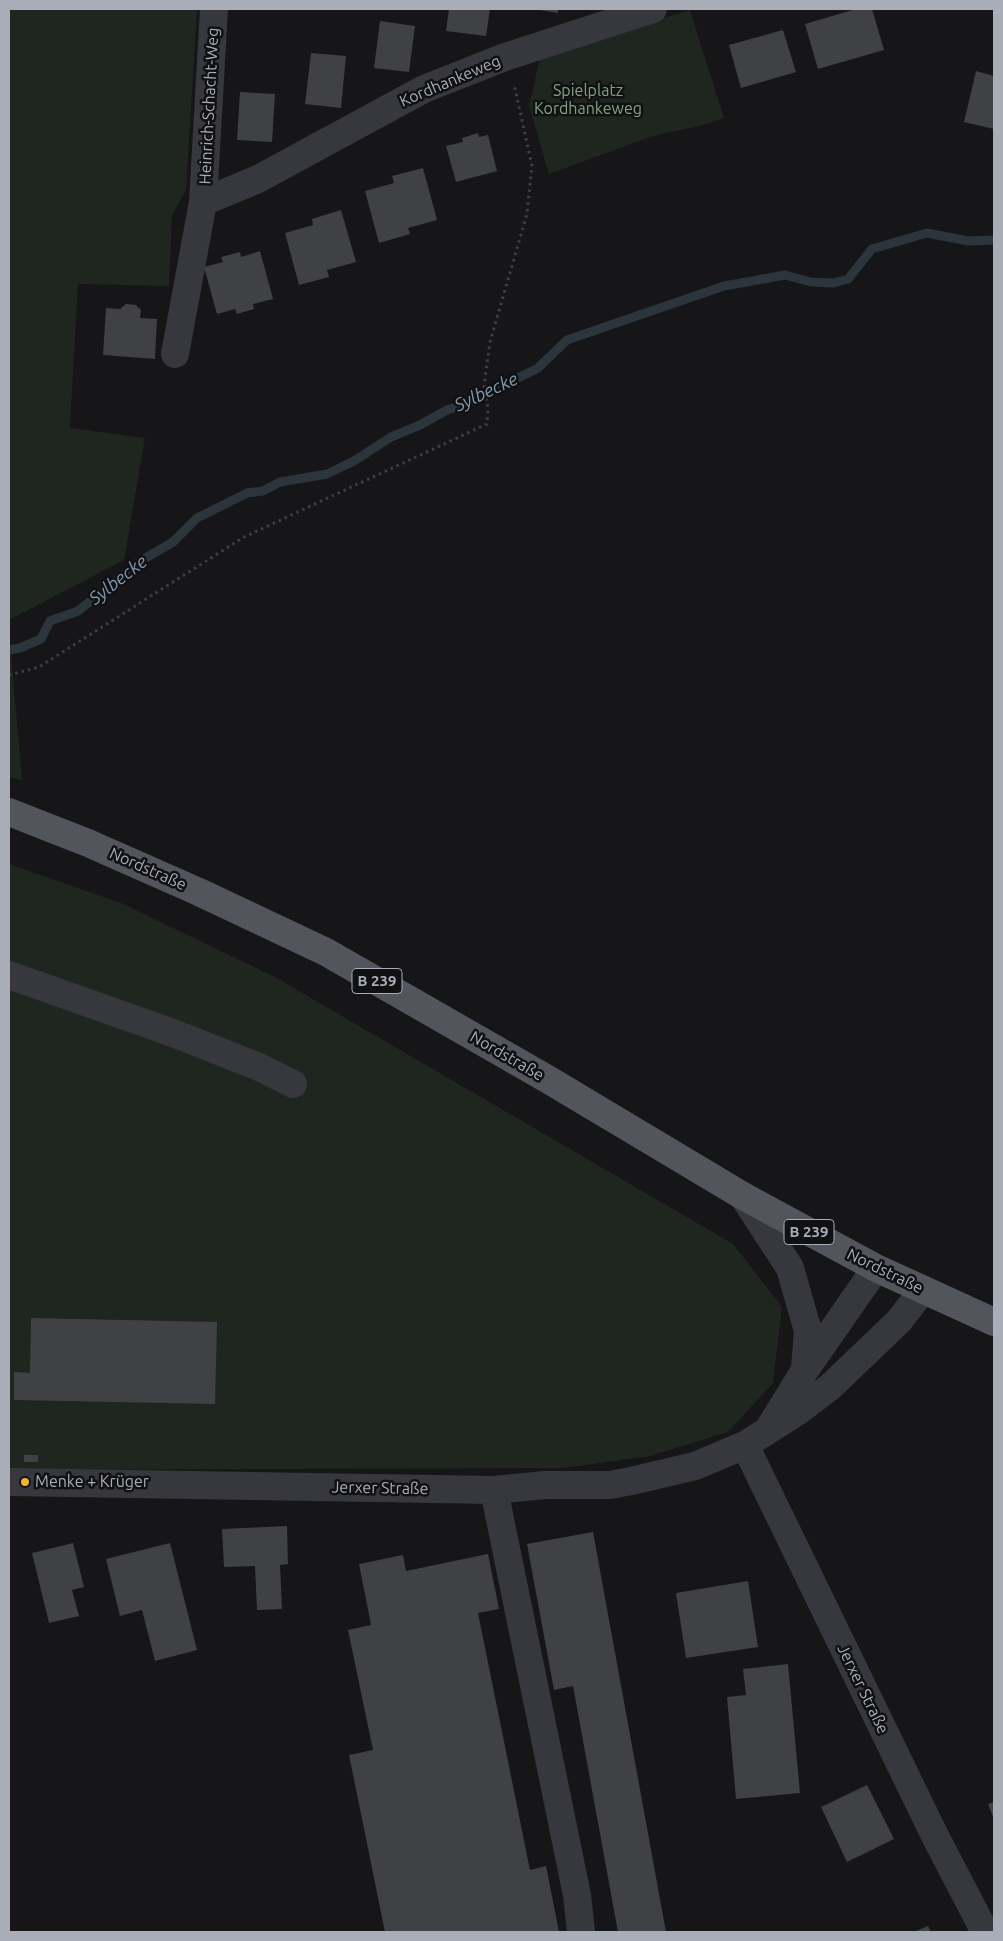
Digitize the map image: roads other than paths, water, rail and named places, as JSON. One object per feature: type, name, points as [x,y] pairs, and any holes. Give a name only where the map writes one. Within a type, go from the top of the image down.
[{"type":"main road","name":"Nordstraße","points":[[9,812],[88,843],[182,884],[326,952],[550,1080],[743,1196],[876,1268],[994,1322]]},
{"type":"street","name":"Heinrich-Schacht-Weg","points":[[175,354],[203,202],[214,9]]},
{"type":"street","name":"Kordhankeweg","points":[[203,202],[258,180],[424,89],[505,57],[653,9]]},
{"type":"street","points":[[9,975],[172,1033],[259,1068],[293,1084]]},
{"type":"street","name":"Jerxer Straße","points":[[743,1196],[790,1268],[808,1331],[805,1370]]},
{"type":"street","name":"Jerxer Straße","points":[[769,1428],[805,1370],[876,1268]]},
{"type":"street","name":"Jerxer Straße","points":[[9,1482],[494,1490],[545,1485],[610,1485],[694,1466],[745,1444],[800,1410],[830,1387],[899,1321],[923,1290]]},
{"type":"street","name":"Jerxer Straße","points":[[745,1444],[935,1836],[985,1932]]},
{"type":"street","points":[[494,1490],[577,1894],[581,1932]]},
{"type":"waterway","name":"Sylbecke","points":[[9,650],[20,648],[41,639],[50,621],[78,611],[142,560],[173,542],[197,518],[247,493],[263,491],[280,482],[327,474],[354,461],[391,437],[420,425],[447,410],[471,402],[538,368],[567,340],[724,286],[785,275],[811,282],[833,283],[848,279],[872,249],[927,233],[968,241],[994,240]]},
{"type":"place","name":"Menke + Krüger","points":[[25,1482]]},
{"type":"park label","name":"Spielplatz Kordhankeweg","points":[[588,100]]}]
